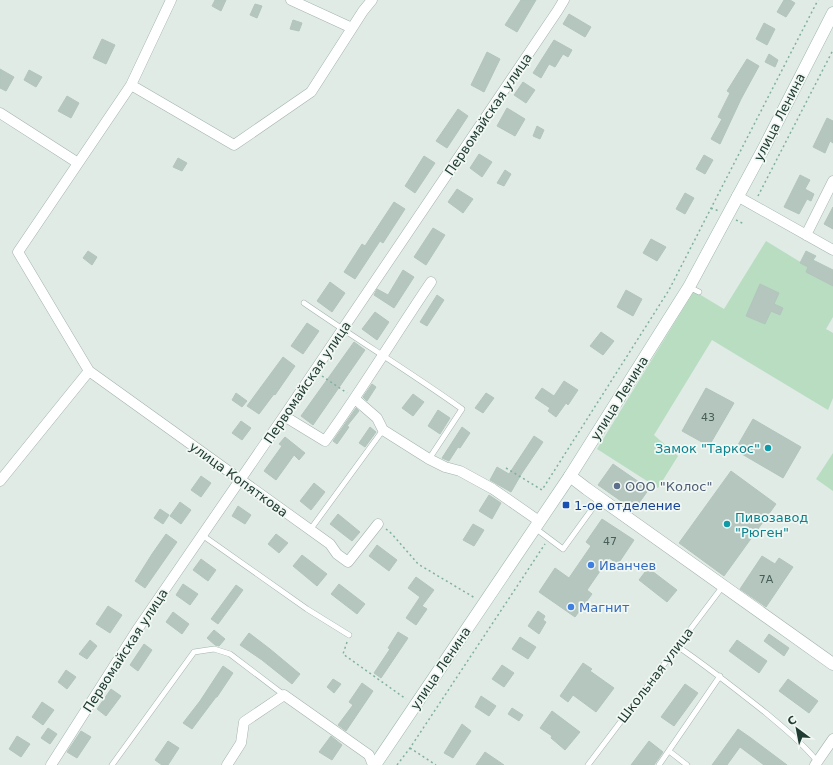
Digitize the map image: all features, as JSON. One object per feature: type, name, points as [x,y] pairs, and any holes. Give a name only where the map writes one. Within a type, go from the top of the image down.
[{"type":"main road","name":"улица Ленина","points":[[374,765],[694,290],[737,196],[765,146],[833,13]]},
{"type":"main road","points":[[570,476],[833,664]]},
{"type":"street","points":[[0,481],[89,371],[18,252],[131,85],[171,0]]},
{"type":"street","points":[[291,0],[352,28]]},
{"type":"street","points":[[131,85],[234,145],[310,92],[363,11],[372,0]]},
{"type":"street","name":"Первомайская улица","points":[[51,765],[139,626],[284,416],[564,0]]},
{"type":"street","points":[[0,113],[78,162]]},
{"type":"street","points":[[806,235],[833,181]]},
{"type":"street","points":[[737,196],[833,250]]},
{"type":"street","points":[[284,416],[325,441],[355,399],[382,355],[431,282]]},
{"type":"street","name":"улица Копяткова","points":[[89,371],[330,544],[337,554],[348,562],[378,524]]},
{"type":"street","points":[[355,399],[376,418],[383,430],[429,459],[445,467],[460,471],[486,486],[537,524]]},
{"type":"street","points":[[227,765],[241,743],[244,722],[284,695],[369,755],[374,765]]},
{"type":"street","points":[[816,763],[833,739]]},
{"type":"lane","points":[[304,303],[417,377],[462,409],[429,459]]},
{"type":"lane","points":[[310,530],[383,430]]},
{"type":"lane","points":[[537,524],[549,539],[563,549],[600,498]]},
{"type":"lane","points":[[202,535],[307,609],[349,635]]},
{"type":"lane","name":"Школьная улица","points":[[588,765],[723,586]]},
{"type":"lane","points":[[678,646],[720,676],[803,745],[816,763]]},
{"type":"lane","points":[[112,765],[194,652],[214,649],[230,654],[284,695]]},
{"type":"lane","points":[[659,765],[720,676]]},
{"type":"lane","points":[[669,751],[687,765]]},
{"type":"path","points":[[506,468],[542,490],[669,290],[818,0]]},
{"type":"path","points":[[754,205],[833,50]]},
{"type":"path","points":[[315,370],[355,399]]},
{"type":"path","points":[[378,524],[392,534],[418,564],[483,604]]},
{"type":"path","points":[[397,765],[410,748],[549,539]]},
{"type":"path","points":[[349,635],[343,654],[415,705]]},
{"type":"path","points":[[410,748],[436,765]]},
{"type":"green space","points":[[766,241],[833,282],[833,317],[826,329],[833,333],[833,398],[828,410],[712,340],[654,435],[678,456],[658,488],[597,449],[694,291],[724,309]]},
{"type":"green space","points":[[833,453],[833,491],[816,479]]},
{"type":"building","points":[[215,0],[226,0],[221,11],[212,6]]},
{"type":"building","points":[[521,0],[536,0],[517,32],[505,25]]},
{"type":"building","points":[[784,0],[790,0],[795,3],[786,17],[777,12]]},
{"type":"building","points":[[255,4],[262,6],[257,18],[250,15]]},
{"type":"building","points":[[569,14],[591,27],[585,37],[563,24]]},
{"type":"building","points":[[293,20],[302,23],[299,31],[290,29]]},
{"type":"building","points":[[764,23],[775,29],[767,45],[756,39]]},
{"type":"building","points":[[102,39],[115,45],[106,64],[93,58]]},
{"type":"building","points":[[554,40],[572,50],[568,57],[563,54],[555,67],[549,64],[541,78],[533,73]]},
{"type":"building","points":[[487,52],[500,59],[484,92],[471,85]]},
{"type":"building","points":[[769,54],[778,60],[775,67],[765,62]]},
{"type":"building","points":[[747,59],[759,66],[741,99],[720,144],[711,139],[722,119],[718,117],[730,93],[727,91]]},
{"type":"building","points":[[0,69],[14,77],[6,91],[0,88]]},
{"type":"building","points":[[29,70],[42,77],[36,87],[24,80]]},
{"type":"building","points":[[523,82],[535,90],[526,103],[514,95]]},
{"type":"building","points":[[67,96],[79,103],[71,118],[58,111]]},
{"type":"building","points":[[507,108],[525,119],[515,136],[497,126]]},
{"type":"building","points":[[458,109],[468,116],[447,148],[436,141]]},
{"type":"building","points":[[827,118],[833,121],[833,143],[830,141],[825,153],[813,147]]},
{"type":"building","points":[[537,126],[544,130],[540,139],[533,136]]},
{"type":"building","points":[[479,154],[492,162],[482,177],[470,168]]},
{"type":"building","points":[[704,155],[713,160],[705,174],[696,169]]},
{"type":"building","points":[[424,156],[435,163],[415,193],[405,186]]},
{"type":"building","points":[[178,158],[187,163],[182,171],[173,167]]},
{"type":"building","points":[[505,170],[511,174],[504,186],[497,183]]},
{"type":"building","points":[[800,175],[810,180],[805,189],[814,194],[811,201],[807,199],[799,214],[784,207]]},
{"type":"building","points":[[457,189],[473,199],[463,213],[448,202]]},
{"type":"building","points":[[685,193],[694,198],[685,214],[676,209]]},
{"type":"building","points":[[394,202],[405,209],[383,243],[380,241],[355,279],[344,272],[362,244],[365,246]]},
{"type":"building","points":[[833,207],[833,229],[824,224]]},
{"type":"building","points":[[433,228],[445,235],[426,265],[414,257]]},
{"type":"building","points":[[651,239],[666,247],[657,261],[643,253]]},
{"type":"building","points":[[88,251],[97,257],[92,265],[83,258]]},
{"type":"building","points":[[806,251],[816,256],[813,260],[833,270],[833,286],[806,272],[808,267],[800,263]]},
{"type":"building","points":[[403,270],[414,277],[394,308],[374,295],[377,289],[388,295]]},
{"type":"building","points":[[330,282],[345,293],[332,312],[317,301]]},
{"type":"building","points":[[760,284],[779,293],[774,304],[783,308],[780,315],[771,311],[765,324],[746,316]]},
{"type":"building","points":[[626,290],[642,299],[633,316],[617,307]]},
{"type":"building","points":[[437,295],[444,300],[427,326],[420,322]]},
{"type":"building","points":[[375,312],[389,322],[377,340],[362,329]]},
{"type":"building","points":[[307,323],[319,331],[303,354],[291,346]]},
{"type":"building","points":[[601,332],[614,341],[603,355],[590,346]]},
{"type":"building","points":[[354,342],[365,350],[313,425],[301,416]]},
{"type":"building","points":[[283,357],[295,366],[275,395],[274,394],[259,414],[247,406]]},
{"type":"building","points":[[564,381],[578,390],[568,405],[566,403],[556,417],[548,411],[550,408],[535,398],[542,388],[554,396]]},
{"type":"building","points":[[372,384],[376,387],[367,401],[363,397]]},
{"type":"building","points":[[706,388],[734,403],[709,446],[682,431]]},
{"type":"building","points":[[236,393],[247,401],[242,407],[232,400]]},
{"type":"building","points":[[486,393],[494,398],[483,413],[475,408]]},
{"type":"building","points":[[413,394],[424,402],[413,416],[402,408]]},
{"type":"building","points":[[356,408],[359,411],[347,426],[349,427],[337,444],[333,441]]},
{"type":"building","points":[[438,410],[450,418],[440,434],[428,426]]},
{"type":"building","name":"Замок \"Таркос\"","points":[[753,419],[801,447],[783,478],[735,450]]},
{"type":"building","points":[[241,421],[251,428],[242,440],[232,433]]},
{"type":"building","points":[[370,427],[376,432],[365,447],[359,443]]},
{"type":"building","points":[[462,427],[470,433],[449,461],[442,458]]},
{"type":"building","points":[[534,436],[543,442],[511,492],[490,480],[497,467],[509,474]]},
{"type":"building","points":[[285,437],[305,453],[299,460],[294,455],[276,480],[264,471],[282,446],[279,444]]},
{"type":"building","points":[[613,464],[649,489],[634,510],[598,485]]},
{"type":"building","name":"Пивозавод \"Рюген\"","points":[[731,471],[776,504],[724,576],[679,543]]},
{"type":"building","points":[[201,476],[211,483],[201,497],[191,490]]},
{"type":"building","points":[[314,483],[325,492],[311,510],[300,501]]},
{"type":"building","points":[[489,495],[501,503],[492,519],[479,511]]},
{"type":"building","points":[[180,502],[191,510],[181,524],[170,516]]},
{"type":"building","points":[[238,506],[251,515],[245,524],[232,516]]},
{"type":"building","points":[[160,509],[169,515],[163,524],[154,518]]},
{"type":"building","points":[[338,514],[360,532],[352,541],[330,524]]},
{"type":"building","points":[[602,519],[634,540],[618,564],[609,558],[587,590],[592,594],[575,617],[539,592],[555,568],[569,578],[591,546],[586,542]]},
{"type":"building","points":[[473,524],[484,530],[474,546],[463,540]]},
{"type":"building","points":[[166,534],[177,542],[145,588],[135,581]]},
{"type":"building","points":[[276,534],[288,543],[279,553],[268,544]]},
{"type":"building","points":[[377,545],[397,560],[389,571],[369,556]]},
{"type":"building","points":[[302,555],[327,574],[317,586],[293,566]]},
{"type":"building","points":[[762,556],[775,564],[779,558],[793,567],[766,607],[740,589]]},
{"type":"building","points":[[201,559],[216,570],[208,581],[193,570]]},
{"type":"building","points":[[648,568],[677,590],[667,602],[639,580]]},
{"type":"building","points":[[416,577],[434,590],[422,606],[427,609],[416,625],[406,618],[420,597],[408,588]]},
{"type":"building","points":[[183,584],[198,594],[190,605],[176,595]]},
{"type":"building","points":[[339,584],[365,604],[357,614],[331,594]]},
{"type":"building","points":[[236,585],[243,590],[218,624],[211,619]]},
{"type":"building","points":[[108,606],[122,615],[110,633],[96,624]]},
{"type":"building","points":[[538,611],[545,616],[543,620],[546,622],[539,634],[528,626]]},
{"type":"building","points":[[173,612],[189,624],[182,634],[166,622]]},
{"type":"building","points":[[214,630],[225,639],[219,646],[215,645],[207,638]]},
{"type":"building","points":[[398,632],[408,638],[381,678],[374,673],[390,649],[388,648]]},
{"type":"building","points":[[249,633],[300,674],[292,684],[262,660],[240,645]]},
{"type":"building","points":[[769,634],[789,648],[784,656],[764,641]]},
{"type":"building","points":[[520,637],[536,647],[528,659],[512,649]]},
{"type":"building","points":[[90,640],[97,646],[87,659],[79,654]]},
{"type":"building","points":[[737,640],[767,661],[759,673],[729,651]]},
{"type":"building","points":[[144,644],[152,650],[138,671],[130,665]]},
{"type":"building","points":[[583,663],[592,669],[590,671],[614,688],[596,712],[573,695],[568,702],[560,696]]},
{"type":"building","points":[[502,665],[514,673],[504,687],[492,679]]},
{"type":"building","points":[[223,666],[233,673],[217,697],[192,729],[183,723],[200,701]]},
{"type":"building","points":[[66,670],[76,677],[67,689],[58,682]]},
{"type":"building","points":[[333,679],[341,684],[334,693],[327,687]]},
{"type":"building","points":[[788,679],[818,701],[809,713],[779,691]]},
{"type":"building","points":[[362,683],[373,691],[346,731],[338,725],[353,705],[349,702]]},
{"type":"building","points":[[685,684],[698,693],[674,726],[661,717]]},
{"type":"building","points":[[111,689],[121,696],[106,716],[97,709]]},
{"type":"building","points":[[481,696],[496,706],[489,716],[475,707]]},
{"type":"building","points":[[42,702],[54,710],[43,725],[32,717]]},
{"type":"building","points":[[512,708],[523,715],[519,721],[508,714]]},
{"type":"building","points":[[552,711],[580,732],[565,750],[551,738],[552,736],[540,728]]},
{"type":"building","points":[[462,724],[471,731],[453,758],[444,753]]},
{"type":"building","points":[[48,728],[57,734],[50,744],[41,738]]},
{"type":"building","points":[[738,729],[787,765],[764,765],[740,747],[727,765],[712,765]]},
{"type":"building","points":[[81,731],[91,737],[77,758],[67,752]]},
{"type":"building","points":[[17,736],[30,744],[21,757],[9,749]]},
{"type":"building","points":[[331,736],[342,745],[332,760],[319,752]]},
{"type":"building","points":[[168,741],[179,748],[168,765],[162,765],[155,760]]},
{"type":"building","points":[[649,741],[663,752],[654,765],[631,765]]},
{"type":"building","points":[[485,752],[504,765],[476,765]]},
{"type":"place","name":"Замок \"Таркос\"","points":[[768,448]]},
{"type":"place","name":"ООО \"Колос\"","points":[[617,486]]},
{"type":"place","name":"1-ое отделение","points":[[566,505]]},
{"type":"place","name":"Пивозавод \"Рюген\"","points":[[727,524]]},
{"type":"place","name":"Иванчев","points":[[591,565]]},
{"type":"place","name":"Магнит","points":[[571,607]]}]
